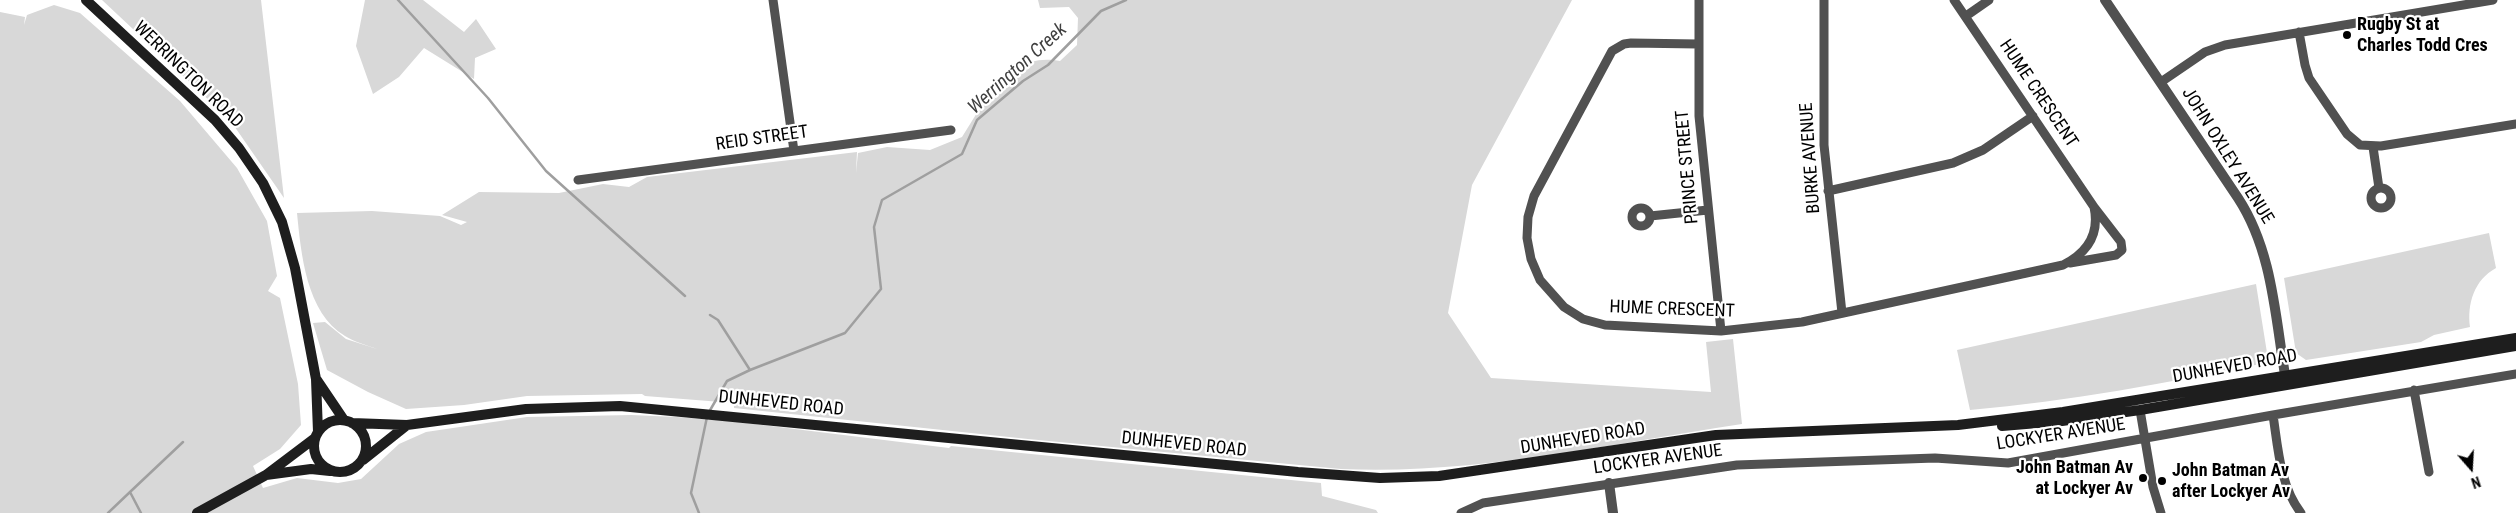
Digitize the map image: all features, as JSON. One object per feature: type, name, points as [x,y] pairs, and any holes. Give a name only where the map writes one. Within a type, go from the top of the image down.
[{"type":"main road","name":"WERRINGTON ROAD","points":[[86,0],[216,120],[264,183],[292,252],[316,379],[316,435]]},
{"type":"main road","name":"DUNHEVED ROAD","points":[[348,422],[407,426],[494,412],[559,406],[620,406],[1288,472],[1380,478],[1466,473],[1716,436],[1958,425],[2114,404],[2516,338]]},
{"type":"main road","name":"DUNHEVED ROAD","points":[[1958,425],[1977,427],[2035,424],[2140,410],[2272,386],[2516,346]]},
{"type":"main road","points":[[2272,386],[2285,375],[2301,382]]},
{"type":"main road","name":"WERRINGTON ROAD","points":[[316,379],[348,422]]},
{"type":"main road","points":[[2114,404],[2140,410],[2158,396]]},
{"type":"main road","points":[[197,513],[266,475],[329,423],[348,422],[361,430],[366,441],[365,452],[360,463],[347,472],[311,469],[266,475]]},
{"type":"main road","name":"DUNHEVED ROAD","points":[[360,463],[407,426]]},
{"type":"main road","points":[[316,435],[314,450],[318,460],[326,468],[336,472]]},
{"type":"street","points":[[774,0],[794,151]]},
{"type":"street","name":"PRINCE STREET","points":[[1699,0],[1699,116],[1721,331]]},
{"type":"street","name":"BURKE AVENUE","points":[[1824,0],[1823,127],[1828,191],[1842,313]]},
{"type":"street","name":"HUME CRESCENT","points":[[1698,44],[1631,43],[1624,44],[1612,51],[1534,196],[1528,217],[1527,238],[1531,259],[1544,286],[1564,307],[1583,319],[1614,326],[1721,331],[1802,322],[2121,252],[2121,242],[2094,207],[1954,0]]},
{"type":"street","points":[[1966,16],[1989,0]]},
{"type":"street","name":"JOHN OXLEY AVENUE","points":[[2106,0],[2248,213],[2265,258],[2285,375]]},
{"type":"street","points":[[2161,82],[2199,56],[2217,47],[2493,0]]},
{"type":"street","points":[[2299,32],[2305,65],[2316,90],[2350,138],[2360,145],[2373,147],[2516,124]]},
{"type":"street","points":[[1828,191],[1953,164],[1983,150],[2033,116]]},
{"type":"street","name":"REID STREET","points":[[578,180],[951,130]]},
{"type":"street","points":[[2373,147],[2379,188]]},
{"type":"street","name":"HUME CRESCENT","points":[[2063,265],[2079,256],[2092,240],[2096,226],[2094,207]]},
{"type":"street","points":[[1650,216],[1708,210]]},
{"type":"street","name":"LOCKYER AVENUE","points":[[1461,513],[1484,503],[1737,465],[1935,458],[2008,463],[2414,390],[2516,374]]},
{"type":"street","points":[[2414,390],[2429,472]]},
{"type":"street","points":[[2140,410],[2153,487],[2161,513]]},
{"type":"street","points":[[2272,415],[2285,481],[2291,497],[2301,513]]},
{"type":"street","points":[[1609,484],[1613,513]]},
{"type":"shaded area","points":[[102,0],[261,0],[284,198],[230,120]]},
{"type":"shaded area","points":[[365,0],[423,0],[464,32],[476,19],[496,49],[475,58],[474,79],[424,48],[399,77],[373,94],[356,46]]},
{"type":"shaded area","points":[[1038,0],[1572,0],[1472,185],[1448,313],[1491,378],[1711,392],[1706,342],[1733,339],[1742,424],[1592,449],[1492,463],[1391,470],[1341,469],[734,408],[734,403],[645,396],[642,394],[527,396],[464,405],[406,409],[368,392],[327,370],[313,323],[325,322],[346,339],[377,349],[345,336],[332,326],[322,313],[308,281],[297,213],[372,211],[440,216],[461,225],[467,222],[442,215],[479,192],[559,193],[603,184],[629,187],[647,177],[857,152],[856,173],[858,153],[887,147],[930,150],[962,137],[980,108],[1020,72],[1023,67],[1038,60],[1060,61],[1077,45],[1078,18],[1069,7],[1040,8]]},
{"type":"shaded area","points":[[54,5],[80,13],[180,101],[237,168],[267,221],[277,276],[268,291],[280,298],[298,384],[301,425],[280,449],[253,466],[263,488],[297,478],[338,483],[361,479],[399,444],[426,432],[527,417],[631,415],[730,421],[949,448],[951,446],[1321,483],[1322,496],[1376,510],[1378,513],[0,513],[0,12],[25,17],[24,25],[27,15]]},
{"type":"shaded area","points":[[2489,233],[2496,268],[2488,273],[2477,286],[2471,301],[2470,327],[2434,335],[2421,342],[2306,360],[2296,353],[2284,278]]},
{"type":"shaded area","points":[[2256,284],[2268,359],[2265,363],[2118,391],[1970,410],[1957,350]]},
{"type":"waterway","points":[[398,0],[488,98],[546,171],[685,296]]},
{"type":"waterway","name":"Werrington Creek","points":[[709,412],[727,381],[750,370],[845,333],[881,289],[874,227],[882,200],[962,154],[977,120],[1023,81],[1048,65],[1101,11],[1126,0]]},
{"type":"waterway","points":[[710,315],[718,320],[750,370]]},
{"type":"waterway","name":"Werrington Creek","points":[[699,513],[691,493],[707,417]]},
{"type":"waterway","points":[[141,513],[130,492],[183,442]]},
{"type":"waterway","points":[[108,513],[130,492]]},
{"type":"place","name":"Rugby St at Charles Todd Cres","points":[[2347,35]]},
{"type":"place","name":"John Batman Av at Lockyer Av","points":[[2143,478]]},
{"type":"place","name":"John Batman Av after Lockyer Av","points":[[2162,481]]}]
